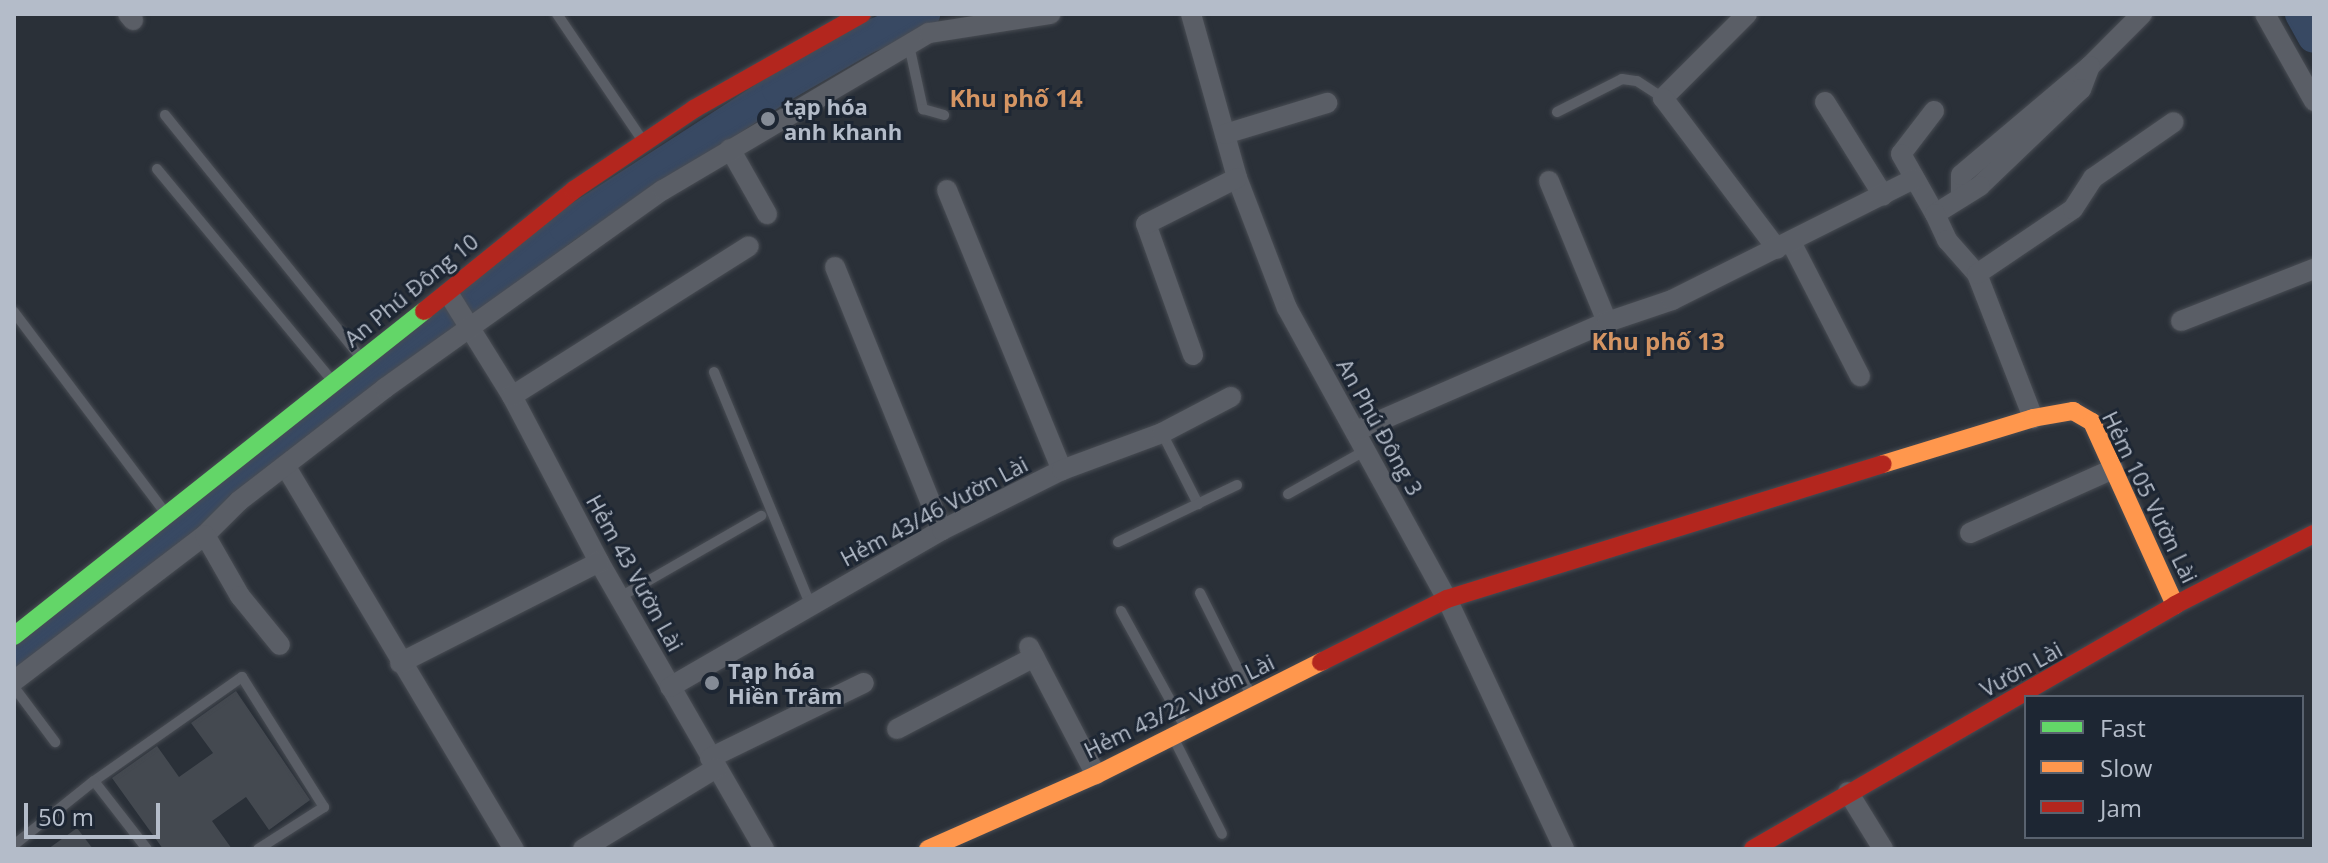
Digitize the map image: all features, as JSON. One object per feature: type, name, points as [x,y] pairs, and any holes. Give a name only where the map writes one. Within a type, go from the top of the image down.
[{"type":"street","name":"An Phú Đông 10","points":[[14,636],[169,518],[574,190],[644,142],[862,14]]},
{"type":"street","points":[[14,684],[205,535],[239,501],[467,323],[663,190],[908,43],[943,29],[1051,14]]},
{"type":"street","name":"An Phú Đông 3","points":[[1191,14],[1237,178],[1287,308],[1447,599],[1564,849]]},
{"type":"street","points":[[1747,14],[1663,98],[1784,246],[1860,376]]},
{"type":"street","points":[[1935,214],[1961,194],[1980,186],[2081,89],[2090,66],[2142,14]]},
{"type":"street","points":[[2265,14],[2314,101]]},
{"type":"street","points":[[1825,102],[1883,195]]},
{"type":"street","points":[[1225,134],[1327,103]]},
{"type":"street","points":[[1934,111],[1902,147],[1914,179],[1947,240],[1977,274],[2033,418]]},
{"type":"street","points":[[1977,274],[2073,209],[2093,178],[2174,122]]},
{"type":"street","points":[[730,149],[767,214]]},
{"type":"street","points":[[1193,355],[1146,224],[1237,178]]},
{"type":"street","points":[[1361,441],[1607,322],[1672,300],[1914,179]]},
{"type":"street","points":[[1549,181],[1607,322]]},
{"type":"street","points":[[947,190],[1062,470]]},
{"type":"street","points":[[512,396],[749,246]]},
{"type":"street","points":[[835,267],[942,530]]},
{"type":"street","points":[[2181,321],[2314,269]]},
{"type":"street","name":"Hẻm 43 Vườn Lài","points":[[448,294],[512,396],[599,562],[764,849]]},
{"type":"street","name":"Hẻm 43/46 Vườn Lài","points":[[670,687],[942,530],[1062,470],[1162,433],[1231,397]]},
{"type":"street","name":"Hẻm 105 Vườn Lài","points":[[2033,418],[2082,413],[2092,422],[2175,605]]},
{"type":"street","name":"Hẻm 43/22 Vườn Lài","points":[[928,849],[1096,775],[1447,599],[2033,418]]},
{"type":"street","points":[[286,467],[400,663],[514,849]]},
{"type":"street","points":[[1970,533],[2113,469]]},
{"type":"street","name":"Vườn Lài","points":[[1753,849],[2175,605],[2314,534]]},
{"type":"street","points":[[205,535],[240,596],[280,645]]},
{"type":"street","points":[[400,663],[599,562]]},
{"type":"street","points":[[897,729],[1032,652],[1096,775]]},
{"type":"street","points":[[583,849],[713,763],[864,683]]},
{"type":"street","points":[[1848,792],[1883,849]]},
{"type":"lane","points":[[557,14],[644,142]]},
{"type":"lane","points":[[908,43],[920,104],[944,115]]},
{"type":"lane","points":[[1557,112],[1622,79],[1637,81],[1663,98]]},
{"type":"lane","points":[[165,115],[363,360]]},
{"type":"lane","points":[[157,169],[334,383]]},
{"type":"lane","points":[[14,312],[169,518]]},
{"type":"lane","points":[[714,372],[811,606]]},
{"type":"lane","points":[[1162,433],[1198,504]]},
{"type":"lane","points":[[1288,494],[1361,441]]},
{"type":"lane","points":[[1118,542],[1237,485]]},
{"type":"lane","points":[[620,597],[761,516]]},
{"type":"lane","points":[[1200,593],[1252,696]]},
{"type":"lane","points":[[1121,611],[1179,732],[1222,834]]},
{"type":"lane","points":[[14,845],[94,781],[242,677],[324,807],[258,849]]},
{"type":"lane","points":[[14,684],[55,742]]},
{"type":"lane","points":[[94,781],[147,849]]},
{"type":"building","points":[[236,691],[310,800],[269,830],[246,797],[212,821],[232,849],[163,849],[112,778],[157,746],[179,777],[213,753],[191,723]]},
{"type":"building","points":[[77,828],[93,849],[48,849]]},
{"type":"waterway","points":[[14,658],[565,227],[778,89],[866,38],[924,14]]},
{"type":"waterway","points":[[2301,14],[2314,37]]},
{"type":"traffic: fast","points":[[14,636],[424,311]]},
{"type":"traffic: slow","points":[[1883,464],[2033,418],[2073,411],[2092,422],[2175,605]]},
{"type":"traffic: slow","points":[[928,849],[1096,775],[1321,662]]},
{"type":"traffic: jam","points":[[424,311],[574,190],[694,109],[862,14]]},
{"type":"traffic: jam","points":[[1321,662],[1447,599],[1883,464]]},
{"type":"traffic: jam","points":[[1753,849],[2175,605],[2314,534]]},
{"type":"place","name":"tạp hóa anh khanh","points":[[768,119]]},
{"type":"place","name":"Tạp hóa Hiền Trâm","points":[[712,683]]},
{"type":"district","name":"Khu phố 14","points":[[1016,98]]},
{"type":"district","name":"Khu phố 13","points":[[1658,341]]}]
